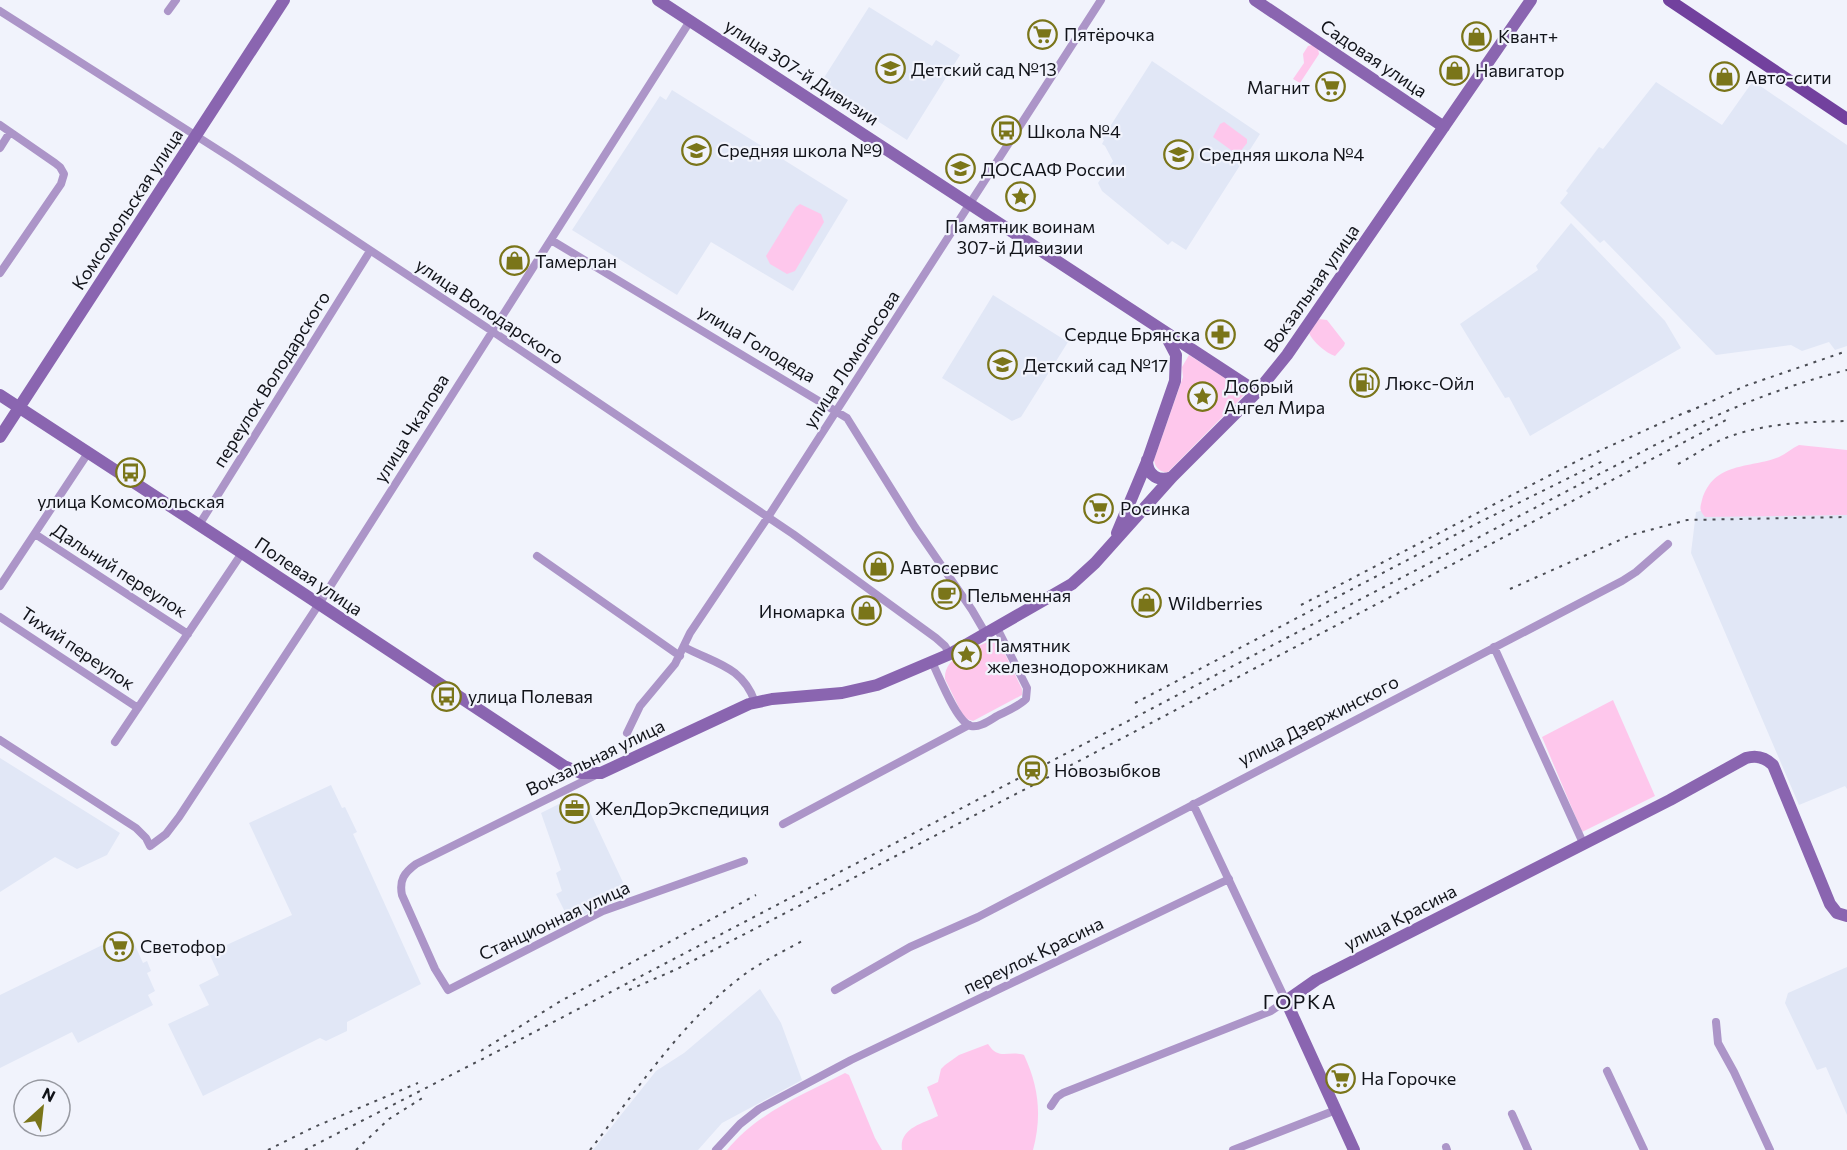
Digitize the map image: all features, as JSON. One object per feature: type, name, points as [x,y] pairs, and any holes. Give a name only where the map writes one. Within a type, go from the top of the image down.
[{"type":"main road","points":[[1669,0],[1833,111],[1847,117]]},
{"type":"street","points":[[168,11],[176,0]]},
{"type":"street","name":"Комсомольская улица","points":[[0,437],[284,0]]},
{"type":"street","name":"улица 307-й Дивизии","points":[[658,0],[1257,392]]},
{"type":"street","name":"улица Ломоносова","points":[[627,734],[640,706],[666,677],[680,656],[690,633],[768,517],[1101,0]]},
{"type":"street","name":"Садовая улица","points":[[1255,0],[1444,127]]},
{"type":"street","name":"Вокзальная улица","points":[[448,990],[435,969],[402,895],[400,886],[404,874],[416,864],[734,709],[755,702],[858,690],[896,678],[950,654],[1077,581],[1172,477],[1257,392],[1297,342],[1531,0]]},
{"type":"street","name":"улица Володарского","points":[[0,11],[196,136],[768,517],[936,638],[950,654]]},
{"type":"street","name":"улица Чкалова","points":[[0,740],[136,828],[150,846],[166,834],[179,818],[319,604],[690,21]]},
{"type":"street","points":[[0,125],[55,163],[64,174],[61,184],[0,273]]},
{"type":"street","points":[[0,148],[10,132]]},
{"type":"street","name":"улица Голодеда","points":[[551,240],[837,410],[851,422],[904,510],[986,634]]},
{"type":"street","name":"переулок Володарского","points":[[199,525],[370,251]]},
{"type":"street","points":[[1103,554],[1122,524],[1172,393],[1176,371],[1174,348],[1156,327]]},
{"type":"street","name":"Полевая улица","points":[[0,396],[564,766],[581,773],[601,773]]},
{"type":"street","points":[[0,586],[88,453]]},
{"type":"street","points":[[1148,459],[1148,469],[1153,475],[1160,479],[1172,477]]},
{"type":"street","name":"Дальний переулок","points":[[35,534],[188,634]]},
{"type":"street","name":"улица Дзержинского","points":[[835,990],[910,947],[978,917],[1622,581],[1668,544]]},
{"type":"street","name":"Дальний переулок","points":[[115,742],[242,553]]},
{"type":"street","points":[[537,555],[680,656]]},
{"type":"street","name":"Тихий переулок","points":[[0,617],[138,708]]},
{"type":"street","points":[[932,662],[960,719],[969,725],[978,726],[1019,705],[1026,699],[1027,688],[998,628]]},
{"type":"street","points":[[684,647],[741,676],[751,690],[755,702]]},
{"type":"street","points":[[1494,647],[1584,844]]},
{"type":"street","points":[[783,824],[969,725]]},
{"type":"street","name":"улица Красина","points":[[1051,1106],[1063,1093],[1271,1011],[1310,984],[1337,969],[1746,759],[1754,757],[1765,758],[1776,771],[1830,904],[1838,913],[1847,916]]},
{"type":"street","points":[[564,766],[572,777],[572,784],[566,791]]},
{"type":"street","points":[[1193,804],[1354,1150]]},
{"type":"street","name":"Станционная улица","points":[[448,990],[603,911],[744,861]]},
{"type":"street","name":"переулок Красина","points":[[716,1150],[749,1116],[851,1060],[1229,879]]},
{"type":"street","points":[[1716,1022],[1718,1043],[1770,1150]]},
{"type":"street","points":[[1607,1071],[1644,1150]]},
{"type":"street","points":[[1233,1150],[1336,1110]]},
{"type":"street","points":[[1512,1114],[1528,1150]]},
{"type":"shaded area","name":"Детский сад №13","points":[[869,7],[932,46],[936,40],[960,55],[907,140],[820,84]]},
{"type":"shaded area","points":[[1308,46],[1318,48],[1319,54],[1300,83],[1293,79],[1304,63],[1303,54]]},
{"type":"shaded area","name":"Средняя школа №4","points":[[1152,61],[1260,134],[1186,250],[1172,241],[1168,245],[1102,191],[1098,183],[1113,161],[1102,144],[1104,140],[1102,139]]},
{"type":"shaded area","points":[[1753,81],[1847,145],[1847,346],[1835,350],[1829,342],[1802,351],[1791,345],[1716,355],[1604,240],[1600,243],[1560,203],[1568,193],[1566,191],[1599,147],[1603,149],[1656,82],[1722,125]]},
{"type":"shaded area","name":"Средняя школа №9","points":[[672,90],[848,200],[793,291],[711,242],[677,295],[572,230],[660,96],[666,100]]},
{"type":"shaded area","points":[[1224,122],[1247,139],[1247,143],[1239,153],[1235,153],[1213,137],[1220,124]]},
{"type":"shaded area","points":[[800,204],[821,214],[824,222],[795,271],[787,274],[770,264],[766,256]]},
{"type":"shaded area","points":[[1571,223],[1665,321],[1681,348],[1530,436],[1509,397],[1505,398],[1460,324],[1538,270],[1536,266]]},
{"type":"shaded area","name":"Детский сад №17","points":[[993,295],[1068,342],[1021,417],[1012,421],[942,378]]},
{"type":"shaded area","points":[[1319,319],[1327,320],[1345,343],[1335,356],[1320,347],[1309,333]]},
{"type":"shaded area","points":[[1189,355],[1242,389],[1245,394],[1168,472],[1163,472],[1157,468],[1154,460],[1183,377],[1182,367]]},
{"type":"shaded area","points":[[1799,445],[1847,450],[1847,515],[1705,517],[1703,515],[1700,509],[1708,487],[1724,472],[1768,461]]},
{"type":"shaded area","points":[[1847,507],[1847,789],[1845,786],[1799,805],[1691,553],[1696,512],[1709,509]]},
{"type":"shaded area","points":[[989,641],[1000,644],[1022,689],[1022,695],[973,721],[964,718],[945,679],[946,671],[954,659]]},
{"type":"shaded area","points":[[1613,700],[1655,796],[1582,832],[1542,737]]},
{"type":"shaded area","points":[[0,758],[120,833],[107,855],[77,869],[55,857],[0,892]]},
{"type":"shaded area","points":[[331,785],[357,832],[353,834],[421,984],[347,1022],[347,1031],[326,1041],[320,1038],[203,1096],[168,1024],[209,1005],[199,985],[219,975],[209,953],[292,915],[249,823]]},
{"type":"shaded area","name":"ЖелДорЭкспедиция","points":[[581,793],[628,893],[570,922],[556,894],[562,891],[556,873],[561,870],[541,813]]},
{"type":"shaded area","points":[[129,932],[143,963],[147,961],[151,971],[147,973],[155,991],[148,995],[153,1005],[78,1043],[72,1032],[0,1068],[0,995]]},
{"type":"shaded area","points":[[1847,967],[1847,1115],[1826,1067],[1817,1070],[1785,1003],[1788,993]]},
{"type":"shaded area","points":[[760,989],[781,1023],[802,1080],[722,1123],[698,1150],[593,1150],[656,1071],[684,1053]]},
{"type":"shaded area","points":[[988,1044],[1000,1054],[1024,1055],[1038,1102],[1038,1125],[1033,1150],[902,1150],[904,1137],[908,1132],[919,1124],[938,1116],[927,1087],[938,1082],[941,1069],[959,1055]]},
{"type":"shaded area","points":[[845,1073],[849,1075],[882,1150],[727,1150],[752,1125],[782,1105]]},
{"type":"railway","points":[[1688,412],[1745,386],[1847,351]]},
{"type":"railway","points":[[305,1150],[1653,446],[1748,402],[1847,370]]},
{"type":"railway","points":[[1301,605],[1581,459],[1695,408]]},
{"type":"railway","points":[[629,990],[677,969],[1041,781],[1728,419]]},
{"type":"railway","points":[[1678,464],[1723,439],[1753,430],[1800,423],[1847,421]]},
{"type":"railway","points":[[1135,703],[1476,524],[1605,460]]},
{"type":"railway","points":[[1510,589],[1631,535],[1687,520],[1847,517]]},
{"type":"railway","points":[[481,1051],[559,1002],[756,895]]},
{"type":"railway","points":[[590,1150],[662,1057],[701,1012],[745,974],[804,940]]},
{"type":"railway","points":[[268,1150],[312,1128],[418,1083]]},
{"type":"railway","points":[[356,1150],[389,1119],[424,1097]]},
{"type":"place","name":"Пятёрочка","points":[[1043,34]]},
{"type":"place","name":"Квант+","points":[[1477,36]]},
{"type":"place","name":"Детский сад №13","points":[[890,69]]},
{"type":"place","name":"Навигатор","points":[[1454,70]]},
{"type":"place","name":"Авто-сити","points":[[1724,77]]},
{"type":"place","name":"Магнит","points":[[1331,87]]},
{"type":"place","name":"Школа №4","points":[[1006,131]]},
{"type":"place","name":"Средняя школа №9","points":[[696,150]]},
{"type":"place","name":"Средняя школа №4","points":[[1178,154]]},
{"type":"place","name":"ДОСААФ России","points":[[960,169]]},
{"type":"place","name":"Памятник воинам 307-й Дивизии","points":[[1020,197]]},
{"type":"place","name":"Тамерлан","points":[[514,261]]},
{"type":"place","name":"Сердце Брянска","points":[[1221,334]]},
{"type":"place","name":"Детский сад №17","points":[[1002,365]]},
{"type":"place","name":"Люкс-Ойл","points":[[1364,383]]},
{"type":"place","name":"Добрый Ангел Мира","points":[[1203,396]]},
{"type":"place","name":"улица Комсомольская","points":[[131,472]]},
{"type":"place","name":"Росинка","points":[[1099,508]]},
{"type":"place","name":"Автосервис","points":[[879,567]]},
{"type":"place","name":"Пельменная","points":[[946,595]]},
{"type":"place","name":"Wildberries","points":[[1147,603]]},
{"type":"place","name":"Иномарка","points":[[866,611]]},
{"type":"place","name":"Памятник железнодорожникам","points":[[966,655]]},
{"type":"place","name":"улица Полевая","points":[[447,696]]},
{"type":"place","name":"Новозыбков","points":[[1033,770]]},
{"type":"place","name":"ЖелДорЭкспедиция","points":[[574,808]]},
{"type":"place","name":"Светофор","points":[[119,946]]},
{"type":"place","name":"На Горочке","points":[[1340,1078]]},
{"type":"district","name":"ГОРКА","points":[[1300,1001]]}]
